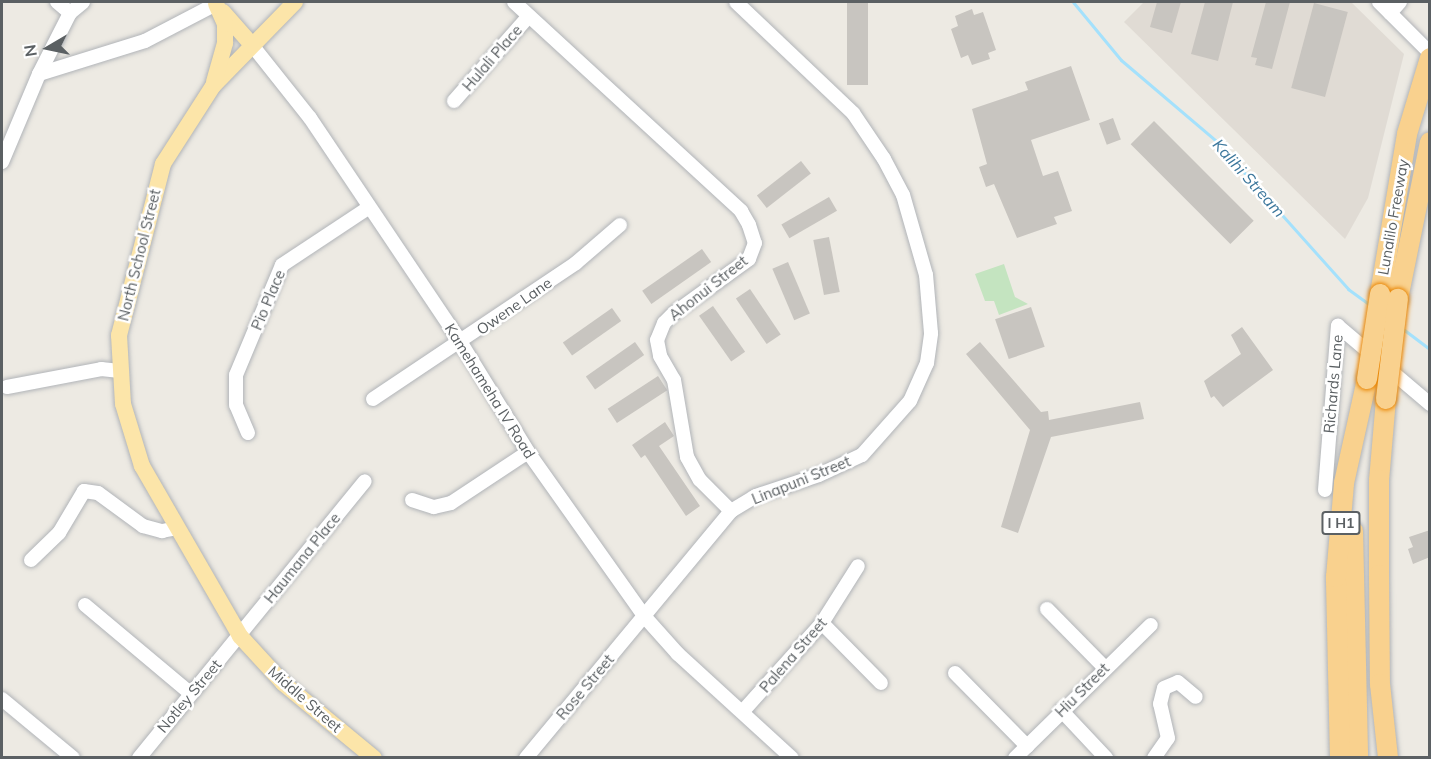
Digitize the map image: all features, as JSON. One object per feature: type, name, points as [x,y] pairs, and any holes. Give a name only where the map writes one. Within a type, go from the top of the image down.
[{"type":"highway","name":"Lunalilo Freeway","points":[[1389,297],[1407,134],[1430,58]]},
{"type":"highway","name":"Lunalilo Freeway","points":[[1367,379],[1430,142]]},
{"type":"highway","name":"I H1","points":[[1388,758],[1380,684],[1379,480],[1386,399],[1389,297]]},
{"type":"highway","name":"I H1","points":[[1340,758],[1336,669],[1336,577],[1344,483],[1367,379]]},
{"type":"highway","points":[[1358,758],[1352,554],[1355,473],[1367,379]]},
{"type":"highway","points":[[1331,758],[1336,669]]},
{"type":"highway","points":[[1380,684],[1381,758]]},
{"type":"main road","name":"North School Street","points":[[240,636],[177,528],[131,437],[120,371],[119,335],[126,297],[163,164],[176,138],[213,86],[295,2]]},
{"type":"main road","name":"Kamehameha IV Road","points":[[215,3],[252,45]]},
{"type":"main road","points":[[213,86],[225,43],[225,24],[215,3]]},
{"type":"main road","name":"Middle Street","points":[[240,636],[283,683],[374,758]]},
{"type":"street","points":[[57,2],[70,13]]},
{"type":"street","points":[[3,154],[39,74],[70,13],[82,2]]},
{"type":"street","name":"Ahonui Street","points":[[514,2],[741,211],[749,225],[755,243],[749,259],[674,313],[664,323],[657,340],[660,356],[674,380],[687,456],[700,480],[731,511]]},
{"type":"street","name":"Linapuni Street","points":[[644,616],[731,511],[756,496],[819,475],[862,455],[910,401],[927,363],[931,333],[919,242],[903,195],[884,159],[853,113],[736,2]]},
{"type":"street","points":[[1378,2],[1430,53]]},
{"type":"street","points":[[1390,13],[1400,2]]},
{"type":"street","points":[[39,74],[146,41],[215,3]]},
{"type":"street","name":"Hulali Place","points":[[454,100],[529,16]]},
{"type":"street","name":"Kamehameha IV Road","points":[[252,45],[310,118],[460,343],[528,452],[644,616],[678,654],[744,710],[792,758]]},
{"type":"street","name":"Pio Place","points":[[248,433],[236,405],[236,375],[282,265],[368,208]]},
{"type":"street","name":"Owene Lane","points":[[374,399],[576,263],[620,225]]},
{"type":"street","name":"Richards Lane","points":[[1325,490],[1338,326],[1430,404]]},
{"type":"street","points":[[7,387],[101,369],[120,371]]},
{"type":"street","points":[[412,500],[434,507],[451,503],[528,452]]},
{"type":"street","name":"Haumana Place","points":[[240,636],[365,481]]},
{"type":"street","points":[[31,560],[59,533],[84,491],[98,493],[143,526],[162,531],[177,528]]},
{"type":"street","name":"Palena Street","points":[[744,710],[822,623],[858,566]]},
{"type":"street","points":[[85,605],[191,694]]},
{"type":"street","points":[[1047,609],[1104,668]]},
{"type":"street","name":"Rose Street","points":[[526,758],[644,616]]},
{"type":"street","points":[[822,623],[881,684]]},
{"type":"street","name":"Hiu Street","points":[[1015,758],[1061,710],[1151,625]]},
{"type":"street","name":"Notley Street","points":[[139,758],[240,636]]},
{"type":"street","points":[[955,673],[1027,746]]},
{"type":"street","points":[[1154,758],[1168,738],[1160,704],[1164,688],[1178,682],[1196,697]]},
{"type":"street","points":[[2,699],[73,758]]},
{"type":"street","points":[[1061,710],[1106,758]]},
{"type":"shaded area","points":[[1144,2],[1351,2],[1404,54],[1368,198],[1345,239],[1124,22]]},
{"type":"green space","points":[[1004,264],[1015,297],[1028,304],[999,315],[994,301],[985,301],[975,274]]},
{"type":"building","points":[[847,2],[868,2],[868,85],[847,85]]},
{"type":"building","points":[[1157,2],[1181,2],[1172,33],[1150,27]]},
{"type":"building","points":[[1205,2],[1233,2],[1218,61],[1191,54]]},
{"type":"building","points":[[1266,2],[1290,2],[1272,69],[1255,65],[1257,58],[1251,57]]},
{"type":"building","points":[[1314,3],[1348,12],[1325,97],[1291,88]]},
{"type":"building","points":[[972,9],[974,15],[983,12],[996,50],[988,53],[990,59],[972,65],[968,55],[961,58],[951,29],[958,26],[955,16]]},
{"type":"building","points":[[1071,66],[1090,120],[1031,140],[1043,176],[1058,171],[1072,211],[1054,217],[1057,224],[1017,238],[994,184],[986,187],[979,167],[987,164],[972,109],[1028,90],[1025,82]]},
{"type":"building","points":[[1113,118],[1121,140],[1107,145],[1099,123]]},
{"type":"building","points":[[1154,121],[1254,221],[1230,244],[1131,144]]},
{"type":"building","points":[[801,161],[811,174],[767,208],[757,195]]},
{"type":"building","points":[[829,197],[837,211],[789,238],[781,224]]},
{"type":"building","points":[[829,237],[840,292],[824,295],[813,240]]},
{"type":"building","points":[[702,249],[711,262],[651,304],[642,291]]},
{"type":"building","points":[[788,262],[810,314],[794,320],[772,269]]},
{"type":"building","points":[[750,289],[781,335],[767,344],[736,299]]},
{"type":"building","points":[[713,306],[745,352],[731,362],[699,316]]},
{"type":"building","points":[[1031,307],[1045,347],[1009,359],[995,319]]},
{"type":"building","points":[[612,308],[621,321],[572,356],[563,342]]},
{"type":"building","points":[[1242,327],[1273,370],[1223,407],[1214,396],[1211,398],[1204,381],[1241,354],[1231,335]]},
{"type":"building","points":[[635,342],[644,355],[595,390],[586,376]]},
{"type":"building","points":[[980,342],[1041,412],[1048,411],[1049,420],[1140,402],[1144,419],[1051,437],[1018,533],[1001,527],[1030,430],[966,354]]},
{"type":"building","points":[[658,376],[667,390],[617,423],[608,409]]},
{"type":"building","points":[[665,422],[674,436],[659,446],[700,506],[686,516],[645,455],[641,458],[632,445]]},
{"type":"building","points":[[1430,530],[1430,557],[1413,564],[1408,549],[1413,547],[1409,537]]},
{"type":"waterway","name":"Kalihi Stream","points":[[1073,2],[1121,60],[1215,140],[1348,289],[1371,306]]},
{"type":"waterway","name":"Kalihi Stream","points":[[1403,329],[1430,349]]}]
